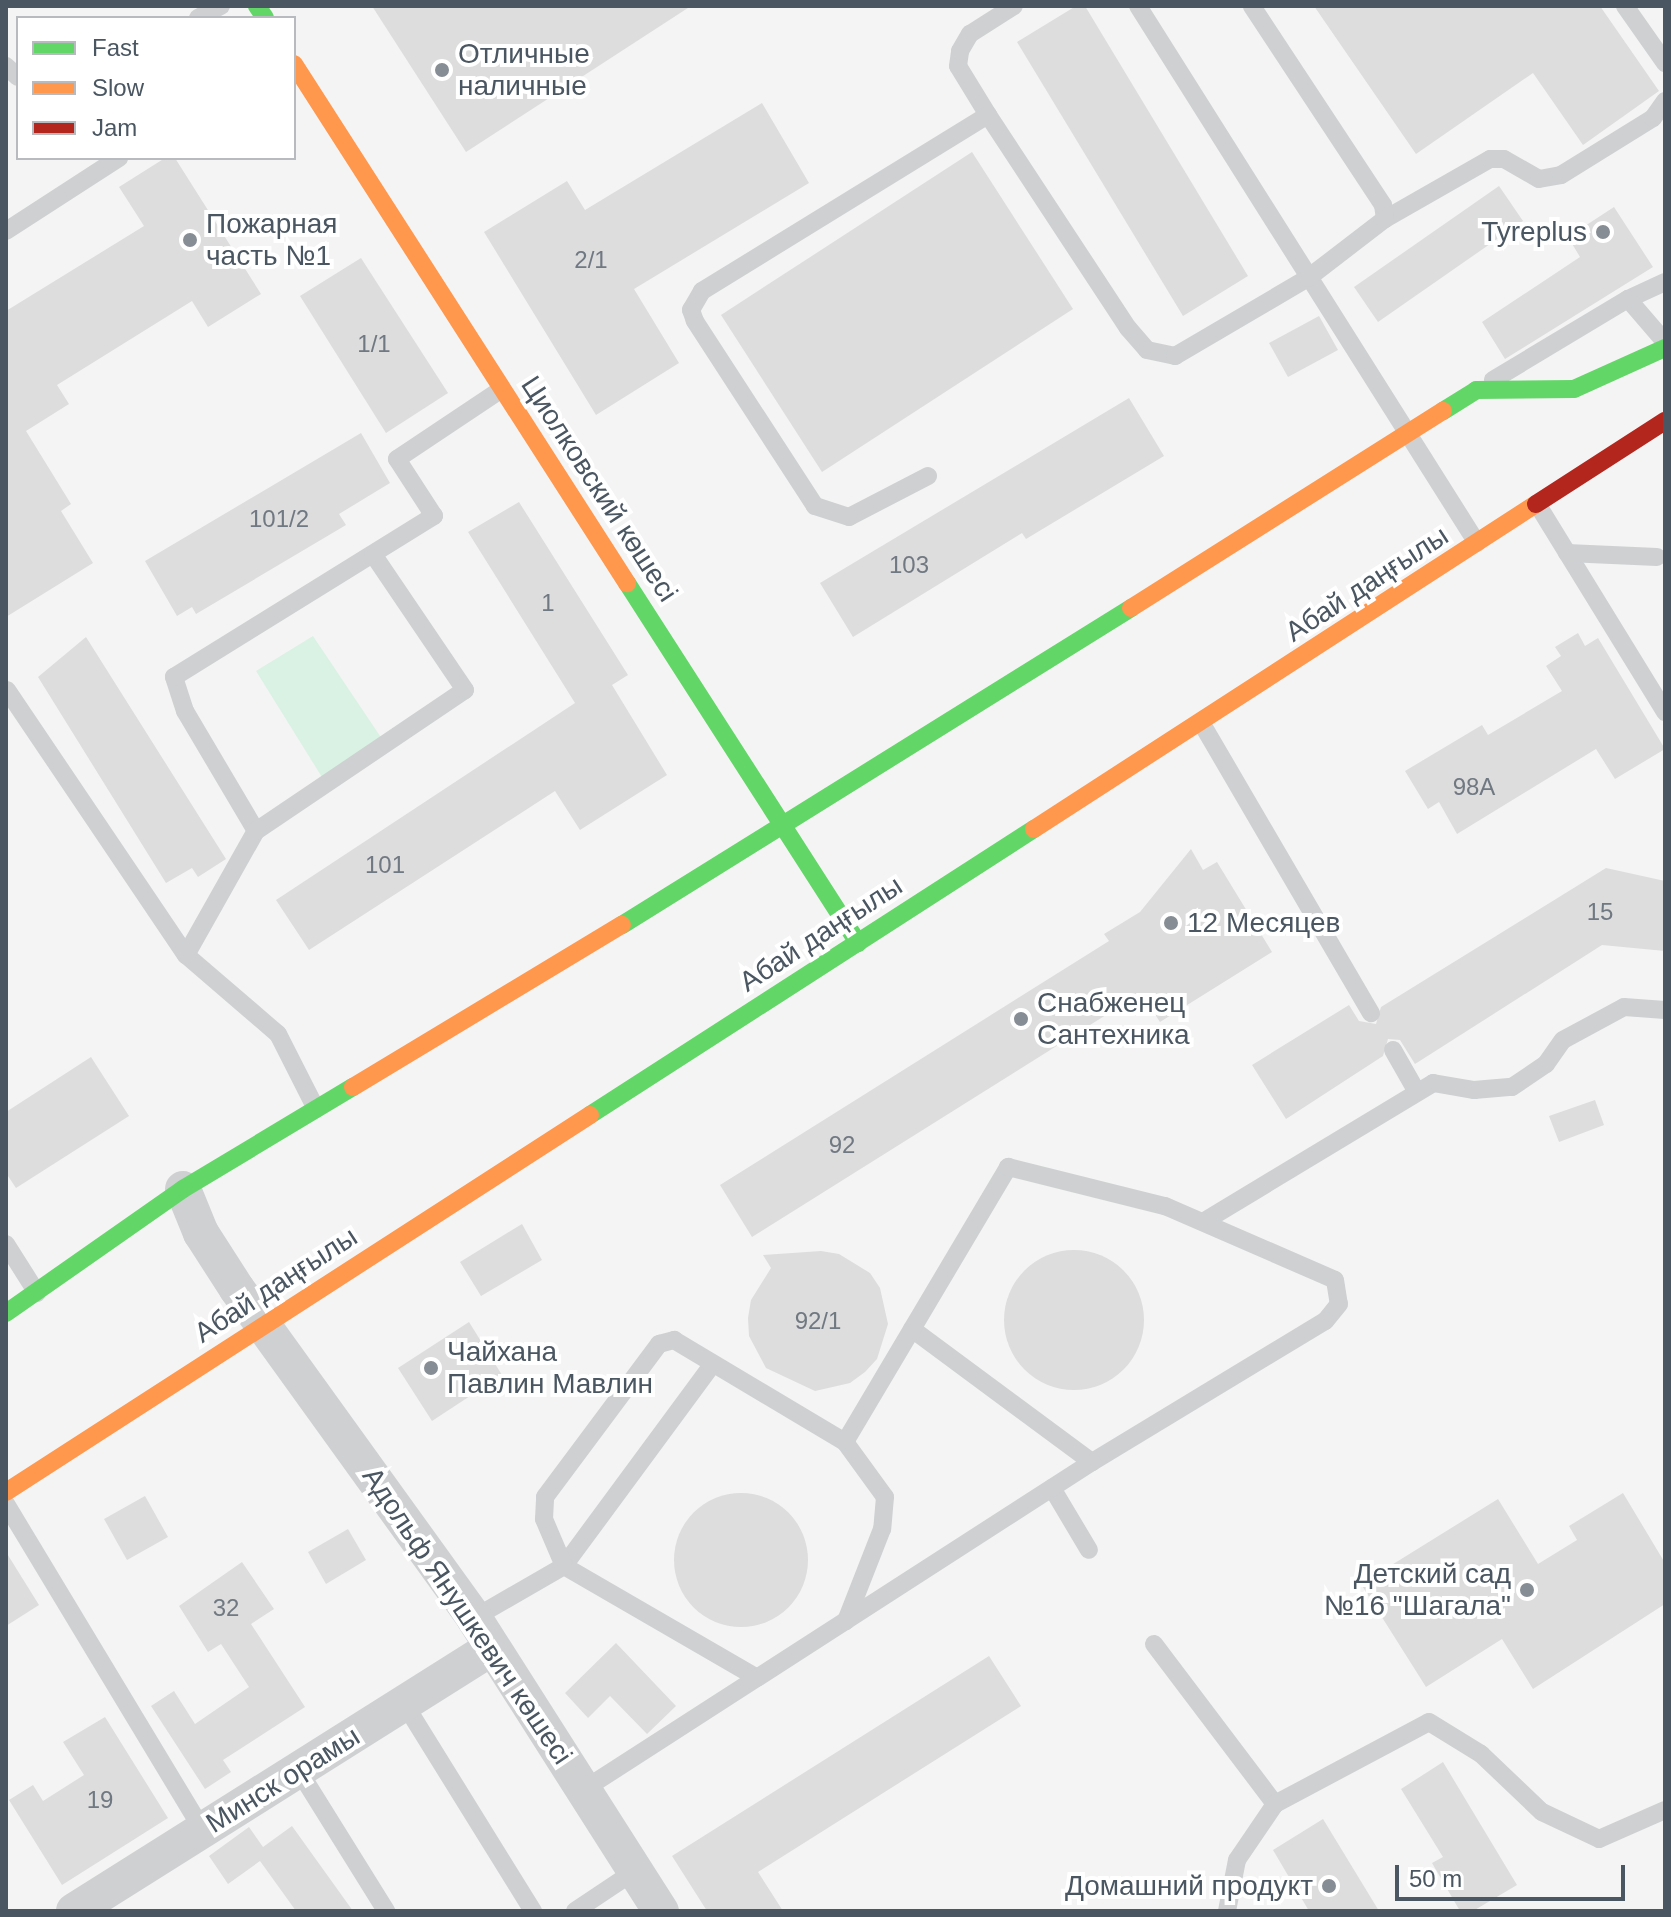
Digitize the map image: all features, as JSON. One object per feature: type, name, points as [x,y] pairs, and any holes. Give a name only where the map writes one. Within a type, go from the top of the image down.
[{"type":"street","name":"Циолковский көшесі","points":[[296,67],[782,829],[858,943]]},
{"type":"street","points":[[6,1313],[183,1189],[782,829],[1476,390],[1574,389],[1665,345]]},
{"type":"street","name":"Абай даңғылы","points":[[6,1492],[1479,546],[1665,421]]},
{"type":"street","name":"Адольф Янушкевич көшесі","points":[[183,1189],[201,1233],[483,1633],[661,1911]]},
{"type":"street","name":"Минск орамы","points":[[74,1911],[115,1901],[203,1830],[404,1703],[483,1633]]},
{"type":"lane","points":[[202,16],[221,6]]},
{"type":"lane","points":[[1014,6],[970,34],[960,51],[958,66],[1147,350],[1175,356],[1308,278],[1385,219],[1490,159],[1504,159],[1539,179],[1561,175],[1653,118],[1665,101]]},
{"type":"lane","points":[[1138,6],[1479,546]]},
{"type":"lane","points":[[1252,6],[1383,205],[1385,219]]},
{"type":"lane","points":[[1625,6],[1665,63]]},
{"type":"lane","points":[[928,476],[849,517],[815,506],[691,310],[702,291],[988,115]]},
{"type":"lane","points":[[6,231],[116,160]]},
{"type":"lane","points":[[1476,390],[1628,299],[1665,282]]},
{"type":"lane","points":[[1628,299],[1665,345]]},
{"type":"lane","points":[[256,831],[185,711],[174,677],[434,516],[397,459],[502,389]]},
{"type":"lane","points":[[1539,507],[1665,712]]},
{"type":"lane","points":[[1567,553],[1657,557]]},
{"type":"lane","points":[[186,955],[256,831],[465,690],[373,554]]},
{"type":"lane","points":[[7,690],[186,955],[278,1034],[316,1109]]},
{"type":"lane","points":[[1202,724],[1371,1013]]},
{"type":"lane","points":[[1203,1222],[1433,1083],[1474,1090],[1512,1087],[1546,1064],[1563,1040],[1624,1007],[1665,1010]]},
{"type":"lane","points":[[1393,1050],[1417,1092]]},
{"type":"lane","points":[[583,1790],[1092,1462],[1325,1321],[1339,1304],[1335,1280],[1165,1206],[1008,1167],[845,1442]]},
{"type":"lane","points":[[6,1244],[37,1293]]},
{"type":"lane","points":[[912,1329],[1092,1462]]},
{"type":"lane","points":[[757,1678],[564,1566],[544,1519],[545,1497],[659,1344],[674,1340],[845,1442],[885,1497],[882,1529],[846,1621]]},
{"type":"lane","points":[[483,1633],[564,1566],[712,1365]]},
{"type":"lane","points":[[1052,1488],[1089,1550]]},
{"type":"lane","points":[[6,1504],[203,1830]]},
{"type":"lane","points":[[1154,1644],[1275,1804]]},
{"type":"lane","points":[[404,1703],[533,1911]]},
{"type":"lane","points":[[1227,1911],[1237,1860],[1275,1804],[1429,1722],[1481,1754],[1542,1812],[1599,1839],[1665,1810]]},
{"type":"lane","points":[[299,1771],[386,1911]]},
{"type":"lane","points":[[575,1911],[635,1871]]},
{"type":"green space","points":[[313,636],[386,745],[325,782],[256,671]]},
{"type":"building","points":[[372,6],[691,6],[466,152]]},
{"type":"building","points":[[1076,6],[1085,6],[1248,276],[1183,316],[1017,42]]},
{"type":"building","points":[[1314,6],[1600,6],[1659,91],[1583,145],[1533,73],[1416,154]]},
{"type":"building","points":[[762,103],[809,183],[634,289],[679,363],[596,415],[484,232],[567,181],[585,210]]},
{"type":"building","points":[[972,152],[1073,309],[822,472],[721,315]]},
{"type":"building","points":[[162,160],[176,160],[261,294],[208,327],[192,301],[57,385],[69,404],[26,431],[71,504],[61,511],[93,563],[6,617],[6,311],[144,226],[119,187]]},
{"type":"building","points":[[1499,186],[1523,221],[1378,322],[1354,287]]},
{"type":"building","points":[[1614,207],[1653,267],[1505,359],[1482,322],[1580,257],[1568,237]]},
{"type":"building","points":[[361,258],[448,393],[386,433],[300,296]]},
{"type":"building","points":[[1319,316],[1338,350],[1288,377],[1269,343]]},
{"type":"building","points":[[1129,398],[1164,456],[1026,539],[1022,533],[853,637],[820,583]]},
{"type":"building","points":[[361,433],[390,483],[339,514],[346,525],[196,614],[192,607],[177,616],[145,561]]},
{"type":"building","points":[[519,502],[628,675],[612,685],[667,775],[580,830],[555,791],[309,950],[276,900],[575,703],[468,532]]},
{"type":"building","points":[[1578,633],[1585,646],[1598,638],[1665,749],[1615,779],[1596,749],[1457,834],[1439,802],[1428,809],[1405,771],[1482,725],[1488,735],[1562,691],[1546,666],[1561,656],[1555,647]]},
{"type":"building","points":[[86,637],[226,859],[198,877],[192,868],[166,883],[38,677]]},
{"type":"building","points":[[1191,849],[1203,870],[1217,862],[1272,952],[1160,1022],[1141,993],[752,1237],[720,1185],[1109,941],[1104,934],[1140,912]]},
{"type":"building","points":[[1606,868],[1665,881],[1665,951],[1602,945],[1415,1064],[1400,1040],[1388,1039],[1383,1056],[1286,1119],[1252,1065],[1349,1005],[1359,1021],[1376,1024],[1381,1007]]},
{"type":"building","points":[[91,1057],[129,1116],[16,1188],[6,1173],[6,1112]]},
{"type":"building","points":[[1595,1100],[1604,1125],[1559,1142],[1549,1116]]},
{"type":"building","points":[[522,1224],[542,1260],[481,1296],[460,1262]]},
{"type":"building","points":[[1074,1250],[1101,1256],[1123,1271],[1138,1293],[1144,1320],[1138,1347],[1123,1369],[1101,1384],[1074,1390],[1047,1384],[1025,1369],[1010,1347],[1004,1320],[1010,1293],[1025,1271],[1047,1256]]},
{"type":"building","points":[[821,1251],[839,1254],[870,1273],[880,1288],[888,1324],[877,1359],[865,1372],[850,1383],[815,1391],[766,1368],[749,1336],[748,1318],[751,1300],[771,1268],[763,1255]]},
{"type":"building","points":[[469,1322],[502,1375],[432,1421],[398,1368]]},
{"type":"building","points":[[741,1493],[767,1498],[788,1513],[803,1534],[808,1560],[803,1586],[788,1607],[767,1622],[741,1627],[715,1622],[694,1607],[679,1586],[674,1560],[679,1534],[694,1513],[715,1498]]},
{"type":"building","points":[[1623,1493],[1665,1563],[1665,1604],[1533,1689],[1502,1639],[1426,1687],[1361,1584],[1498,1499],[1538,1564],[1577,1540],[1569,1526]]},
{"type":"building","points":[[145,1496],[168,1537],[127,1560],[104,1519]]},
{"type":"building","points":[[348,1529],[366,1560],[326,1584],[308,1552]]},
{"type":"building","points":[[6,1552],[39,1605],[6,1626]]},
{"type":"building","points":[[242,1562],[274,1609],[251,1624],[305,1707],[223,1760],[231,1772],[205,1789],[151,1706],[174,1691],[195,1724],[249,1687],[221,1644],[208,1652],[179,1606]]},
{"type":"building","points":[[616,1643],[676,1706],[647,1734],[610,1696],[588,1718],[565,1693]]},
{"type":"building","points":[[989,1656],[1021,1706],[758,1872],[783,1911],[707,1911],[672,1856]]},
{"type":"building","points":[[105,1717],[168,1818],[62,1885],[9,1800],[33,1785],[43,1801],[84,1775],[63,1742]]},
{"type":"building","points":[[1443,1762],[1517,1885],[1473,1911],[1460,1911],[1432,1863],[1443,1857],[1401,1789]]},
{"type":"building","points":[[1323,1819],[1379,1911],[1309,1911],[1273,1850]]},
{"type":"building","points":[[292,1826],[353,1911],[296,1911],[260,1861],[228,1884],[209,1856],[249,1827],[263,1847]]},
{"type":"traffic: fast","points":[[257,6],[264,16]]},
{"type":"traffic: fast","points":[[1443,411],[1476,390],[1574,389],[1665,348]]},
{"type":"traffic: fast","points":[[627,583],[858,943]]},
{"type":"traffic: fast","points":[[622,925],[1131,608]]},
{"type":"traffic: fast","points":[[590,1115],[1034,829]]},
{"type":"traffic: fast","points":[[6,1313],[183,1189],[353,1087]]},
{"type":"traffic: slow","points":[[296,67],[627,583]]},
{"type":"traffic: slow","points":[[1131,608],[1443,411]]},
{"type":"traffic: slow","points":[[1034,829],[1536,504]]},
{"type":"traffic: slow","points":[[353,1087],[622,925]]},
{"type":"traffic: slow","points":[[6,1492],[590,1115]]},
{"type":"traffic: jam","points":[[1536,504],[1665,421]]},
{"type":"place","name":"Отличные наличные","points":[[442,70]]},
{"type":"place","name":"Tyreplus","points":[[1603,232]]},
{"type":"place","name":"Пожарная часть №1","points":[[190,240]]},
{"type":"place","name":"12 Месяцев","points":[[1171,923]]},
{"type":"place","name":"Снабженец Сантехника","points":[[1021,1019]]},
{"type":"place","name":"Чайхана Павлин Мавлин","points":[[431,1368]]},
{"type":"place","name":"Детский сад №16 \"Шагала\"","points":[[1527,1590]]},
{"type":"place","name":"Домашний продукт","points":[[1329,1886]]}]
